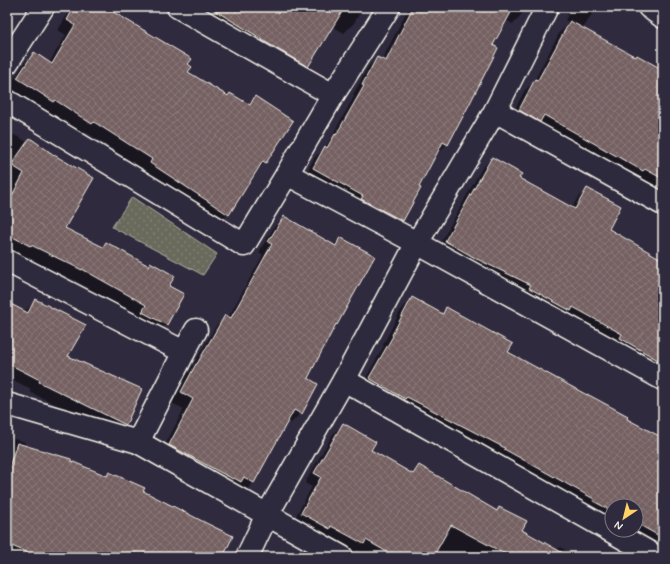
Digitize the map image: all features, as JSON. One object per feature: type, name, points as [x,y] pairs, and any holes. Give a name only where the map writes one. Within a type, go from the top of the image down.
[{"type":"street","points":[[7,63],[43,7]]},
{"type":"street","points":[[178,7],[333,95]]},
{"type":"street","points":[[7,101],[244,245],[333,95],[389,7]]},
{"type":"street","points":[[247,557],[267,515],[344,380],[417,243],[494,111],[547,7]]},
{"type":"street","points":[[649,7],[663,17]]},
{"type":"street","points":[[494,111],[663,204]]},
{"type":"street","points":[[287,174],[417,243],[663,379]]},
{"type":"street","points":[[7,261],[184,352]]},
{"type":"street","points":[[138,442],[196,330]]},
{"type":"street","points":[[344,380],[657,557]]},
{"type":"street","points":[[7,404],[138,442],[342,557]]},
{"type":"green space","points":[[132,197],[217,254],[203,275],[112,227]]},
{"type":"building","points":[[74,7],[105,7],[192,59],[188,64],[192,67],[188,72],[228,96],[230,93],[250,105],[255,96],[293,121],[266,163],[263,161],[229,215],[150,163],[152,159],[94,122],[92,124],[17,78],[34,52],[52,64],[75,25],[67,20]]},
{"type":"building","points":[[209,7],[345,7],[308,67]]},
{"type":"building","points":[[413,7],[514,7],[493,45],[498,48],[469,105],[448,145],[443,142],[403,221],[361,199],[363,196],[313,168],[325,146],[327,148],[335,134],[336,135],[364,86],[362,85],[377,57],[386,61]]},
{"type":"building","points":[[570,21],[663,70],[663,179],[645,169],[643,171],[544,115],[540,122],[519,110],[535,79],[538,80]]},
{"type":"building","points":[[30,138],[54,155],[94,178],[65,228],[103,247],[106,242],[149,266],[150,262],[175,276],[169,286],[184,294],[167,325],[142,312],[146,305],[82,269],[7,234],[7,205],[24,173],[11,165]]},
{"type":"building","points":[[492,157],[522,174],[519,178],[575,209],[587,188],[621,206],[609,229],[663,260],[663,363],[620,338],[622,334],[573,307],[571,311],[529,288],[531,285],[477,259],[445,241]]},
{"type":"building","points":[[284,216],[336,246],[340,237],[375,256],[337,325],[336,324],[308,378],[318,384],[302,414],[294,410],[254,483],[244,477],[241,482],[169,445],[193,399],[181,392],[225,315],[231,318],[272,244],[268,242]]},
{"type":"building","points":[[412,297],[443,314],[446,307],[513,344],[508,352],[628,416],[627,419],[663,438],[663,538],[644,527],[644,498],[604,498],[604,507],[593,501],[594,499],[504,449],[505,448],[407,397],[405,399],[369,378],[393,336],[392,335]]},
{"type":"building","points":[[35,299],[86,325],[68,356],[142,389],[126,425],[39,382],[40,380],[7,363],[7,302],[28,313]]},
{"type":"building","points":[[343,423],[376,442],[371,450],[413,474],[419,465],[497,511],[499,507],[527,521],[522,530],[570,557],[511,557],[451,525],[433,557],[396,557],[366,540],[364,544],[331,526],[330,529],[301,513],[321,477],[314,473]]},
{"type":"building","points":[[17,443],[71,459],[71,461],[107,476],[109,472],[145,488],[143,491],[233,536],[223,557],[38,557],[7,544],[7,473]]}]
